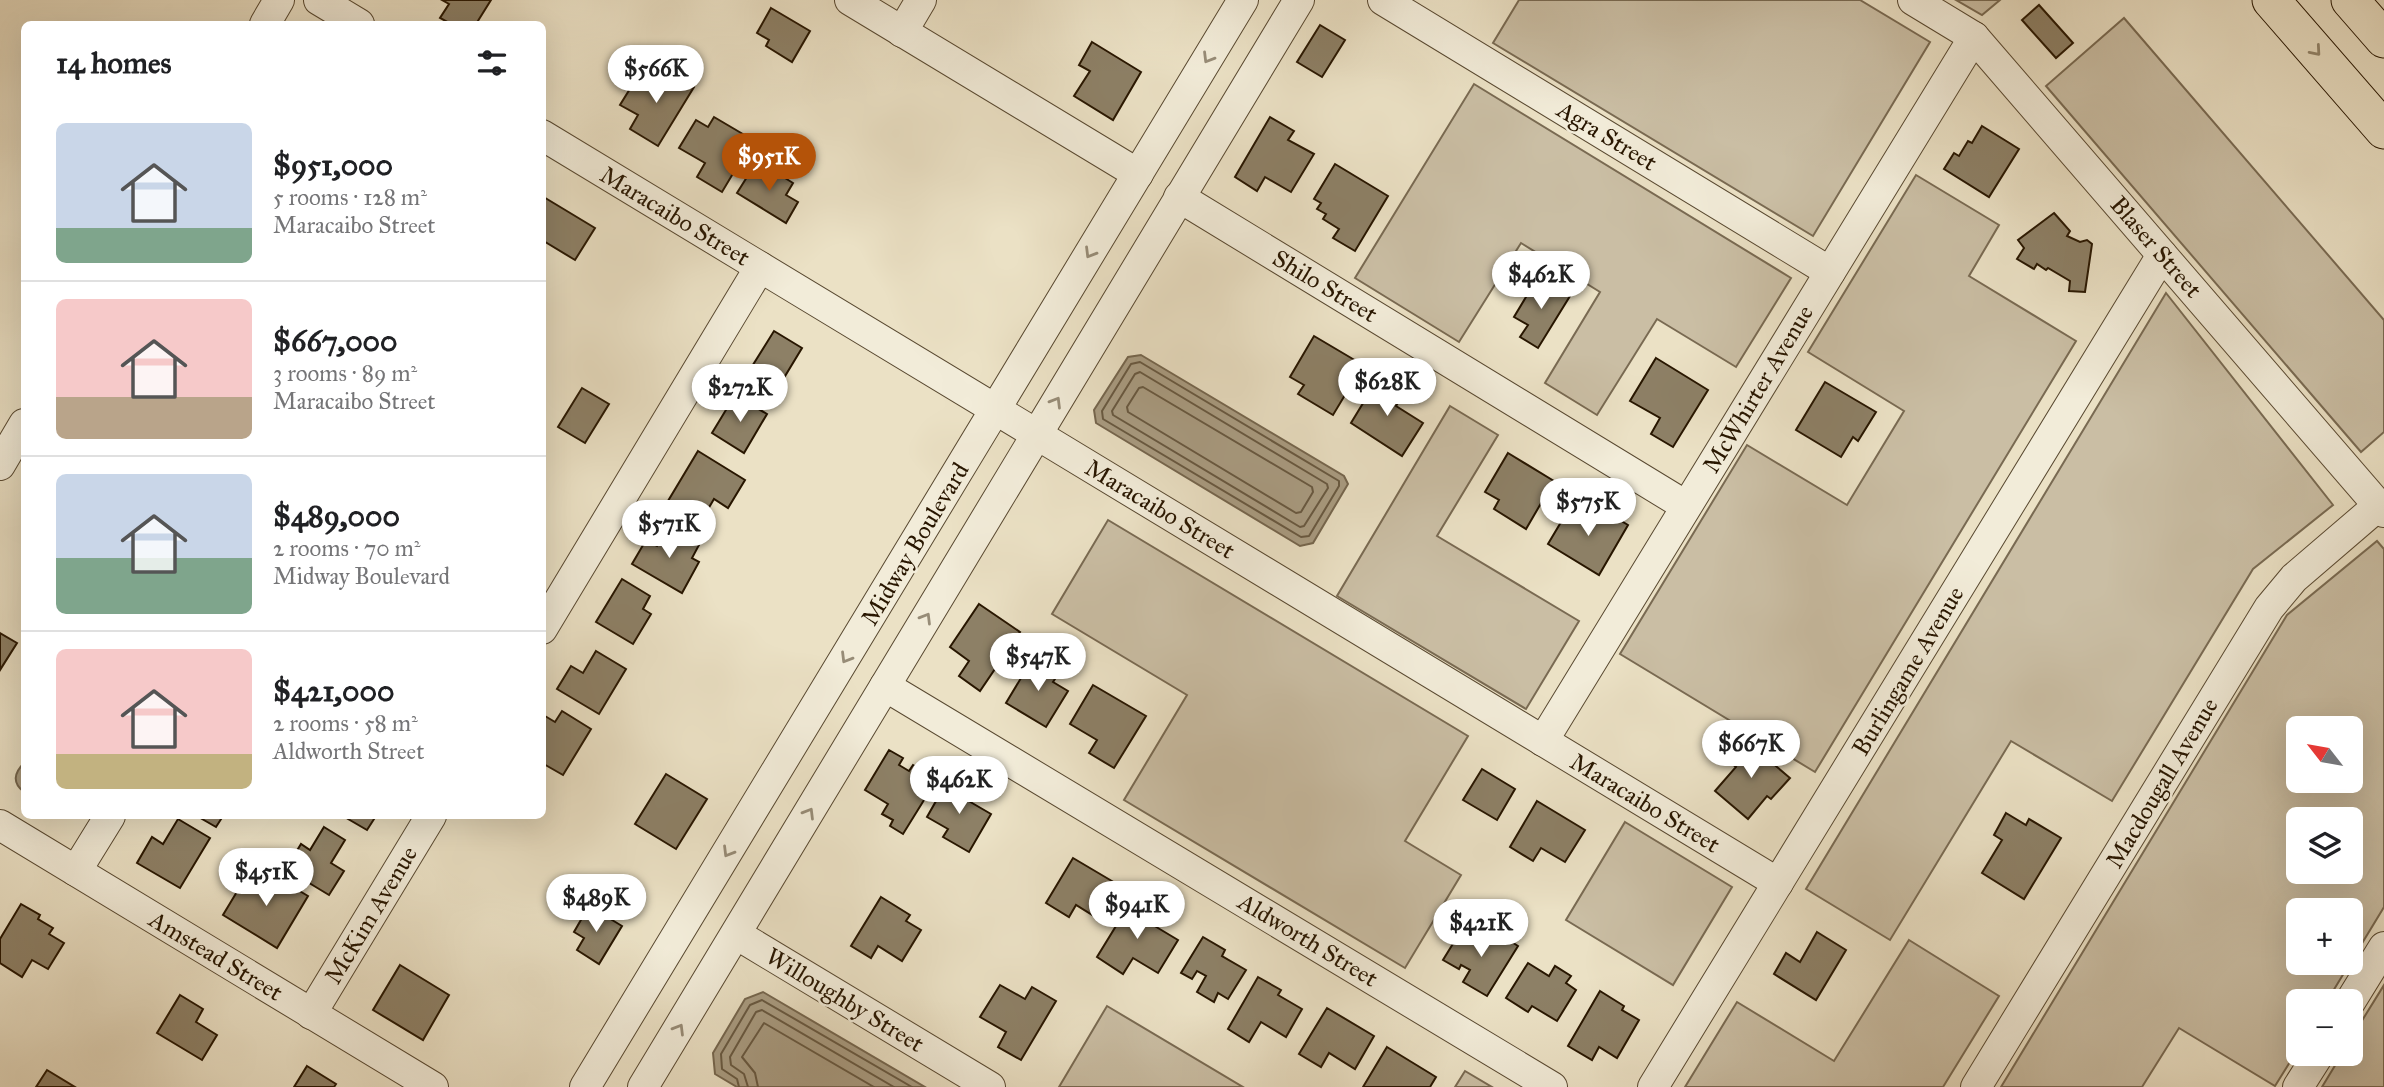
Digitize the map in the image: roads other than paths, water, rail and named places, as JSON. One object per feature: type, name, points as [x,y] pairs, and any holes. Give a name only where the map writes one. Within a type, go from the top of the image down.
[{"type":"main road","points":[[2271,0],[2384,130]]},
{"type":"main road","points":[[2350,0],[2384,39]]},
{"type":"street","points":[[267,21],[279,0]]},
{"type":"street","points":[[319,0],[354,21]]},
{"type":"street","points":[[850,0],[1138,174]]},
{"type":"street","points":[[902,32],[921,0]]},
{"type":"street","name":"Midway Boulevard","points":[[585,1087],[1243,0]]},
{"type":"street","name":"Midway Boulevard","points":[[643,1087],[1299,0]]},
{"type":"street","name":"Agra Street","points":[[1383,0],[1830,272]]},
{"type":"street","name":"Blaser Street","points":[[1913,0],[1974,37],[2381,509]]},
{"type":"street","name":"McWhirter Avenue","points":[[1543,741],[1974,37]]},
{"type":"street","name":"Maracaibo Street","points":[[546,137],[1778,883]]},
{"type":"street","name":"Shilo Street","points":[[1179,197],[1686,506]]},
{"type":"street","name":"Burlingame Avenue","points":[[1653,1087],[2162,255]]},
{"type":"street","points":[[546,622],[760,267]]},
{"type":"street","points":[[0,465],[21,429]]},
{"type":"street","name":"Macdougall Avenue","points":[[1976,1087],[2269,608],[2294,579],[2381,509]]},
{"type":"street","name":"Aldworth Street","points":[[885,686],[1552,1087]]},
{"type":"street","points":[[76,871],[108,819]]},
{"type":"street","name":"McKim Avenue","points":[[312,1014],[428,819]]},
{"type":"street","name":"Amstead Street","points":[[0,825],[433,1087]]},
{"type":"street","name":"Willoughby Street","points":[[736,934],[990,1087]]},
{"type":"street","points":[[2358,989],[2384,947]]},
{"type":"street","points":[[2298,1087],[2311,1066]]},
{"type":"water","points":[[1141,355],[1344,476],[1348,484],[1313,543],[1300,546],[1096,423],[1094,410],[1128,357]]},
{"type":"water","points":[[21,766],[21,788],[16,782]]},
{"type":"water","points":[[763,992],[925,1087],[737,1087],[715,1074],[713,1053],[745,999]]}]
